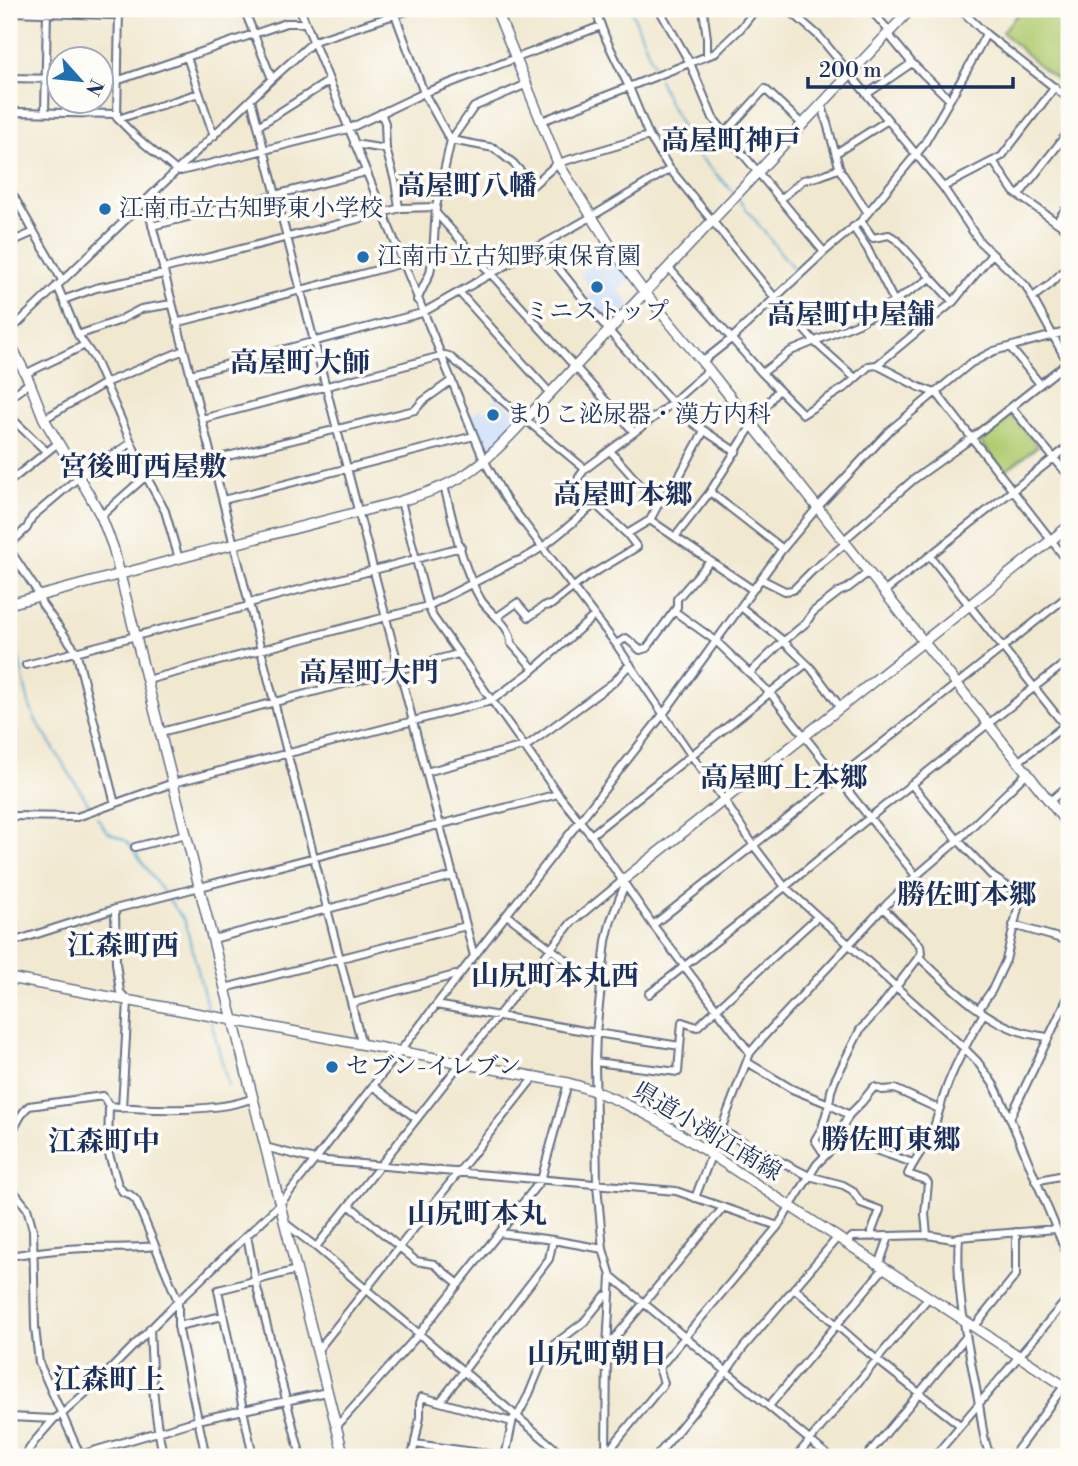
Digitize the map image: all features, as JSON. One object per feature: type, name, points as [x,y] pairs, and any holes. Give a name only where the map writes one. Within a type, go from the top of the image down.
[{"type":"street","points":[[9,12],[119,12],[135,9]]},
{"type":"street","points":[[244,9],[272,79]]},
{"type":"street","points":[[300,9],[422,313],[484,460],[505,498],[616,644],[785,887],[977,1062],[994,1085],[1010,1118],[1069,1259]]},
{"type":"street","points":[[9,332],[314,41],[394,12],[413,9]]},
{"type":"street","points":[[496,9],[558,163],[591,217],[645,293],[885,591],[1069,826]]},
{"type":"street","points":[[595,9],[649,136],[670,169],[775,298],[814,340],[855,378]]},
{"type":"street","points":[[659,9],[691,63],[713,118],[824,252]]},
{"type":"street","points":[[703,9],[708,56]]},
{"type":"street","points":[[542,121],[715,54],[757,9]]},
{"type":"street","points":[[761,579],[785,591],[793,590],[913,480],[1068,364],[1023,282],[979,242],[943,187],[808,25],[784,9]]},
{"type":"street","points":[[870,9],[912,63],[949,99]]},
{"type":"street","points":[[9,604],[401,501],[444,486],[467,474],[499,447],[551,394],[911,9]]},
{"type":"street","points":[[960,9],[986,34],[1069,99]]},
{"type":"street","points":[[46,46],[47,11]]},
{"type":"street","points":[[119,12],[118,117],[135,136],[177,171],[187,171],[348,129],[424,93],[601,26]]},
{"type":"street","points":[[394,12],[424,93],[451,140],[494,148],[513,163],[533,185],[558,163],[649,136]]},
{"type":"street","points":[[116,80],[286,23],[305,23]]},
{"type":"street","points":[[497,617],[517,603],[529,617],[544,606],[551,605],[572,586],[637,547],[627,534],[576,486],[579,477],[585,469],[672,402],[731,339],[861,221],[923,146],[986,34]]},
{"type":"street","points":[[187,57],[214,136]]},
{"type":"street","points":[[867,94],[912,63]]},
{"type":"street","points":[[9,78],[46,78],[45,113]]},
{"type":"street","points":[[258,126],[329,81]]},
{"type":"street","points":[[417,300],[430,273],[436,210],[451,140],[474,107],[527,84]]},
{"type":"street","points":[[943,187],[1002,156],[1055,88]]},
{"type":"street","points":[[725,133],[765,89],[803,125]]},
{"type":"street","points":[[9,138],[13,114],[16,111],[118,117],[199,93]]},
{"type":"street","points":[[251,99],[474,956]]},
{"type":"street","points":[[822,105],[840,168],[868,213]]},
{"type":"street","points":[[381,113],[399,208]]},
{"type":"street","points":[[836,153],[888,120]]},
{"type":"street","points":[[1019,195],[1069,131]]},
{"type":"street","points":[[354,144],[386,149]]},
{"type":"street","points":[[993,161],[1010,188],[1069,231]]},
{"type":"street","points":[[781,200],[803,180],[840,168]]},
{"type":"street","points":[[191,373],[422,313],[670,169]]},
{"type":"street","points":[[152,226],[366,172]]},
{"type":"street","points":[[9,188],[60,283],[63,300],[78,335],[94,358],[146,476],[165,512],[179,559]]},
{"type":"street","points":[[146,201],[362,1045]]},
{"type":"street","points":[[1056,222],[1069,205]]},
{"type":"street","points":[[63,300],[87,291],[399,208],[436,210],[634,432]]},
{"type":"street","points":[[861,221],[873,237],[889,235],[897,240],[953,302]]},
{"type":"street","points":[[853,227],[894,301]]},
{"type":"street","points":[[9,243],[34,232]]},
{"type":"street","points":[[541,246],[609,331],[672,402],[693,423],[736,452]]},
{"type":"street","points":[[669,268],[762,373],[803,414],[847,386],[869,366],[877,365],[953,302],[992,254]]},
{"type":"street","points":[[177,323],[403,263]]},
{"type":"street","points":[[1033,297],[1069,266]]},
{"type":"street","points":[[762,373],[791,351],[859,323],[931,278]]},
{"type":"street","points":[[459,292],[551,394]]},
{"type":"street","points":[[78,335],[141,309],[172,304]]},
{"type":"street","points":[[24,1457],[54,1419],[102,1378],[279,1204],[664,713],[761,579],[817,508],[890,430],[971,363],[994,351],[1069,331]]},
{"type":"street","points":[[9,341],[44,419],[101,516],[113,547],[344,1457]]},
{"type":"street","points":[[9,398],[27,378],[85,345]]},
{"type":"street","points":[[1010,347],[1040,384]]},
{"type":"street","points":[[44,419],[105,383],[184,350]]},
{"type":"street","points":[[202,419],[445,355],[585,469]]},
{"type":"street","points":[[877,365],[935,393],[1069,563]]},
{"type":"street","points":[[101,516],[146,476],[415,410],[451,381]]},
{"type":"street","points":[[675,537],[710,492],[752,425],[778,390]]},
{"type":"street","points":[[1011,407],[1069,476]]},
{"type":"street","points":[[9,416],[47,452]]},
{"type":"street","points":[[627,534],[650,520],[675,484],[704,431]]},
{"type":"street","points":[[223,500],[474,436]]},
{"type":"street","points":[[9,482],[58,443]]},
{"type":"street","points":[[115,804],[76,651],[42,604],[9,547],[27,528],[32,517],[79,477],[131,443]]},
{"type":"street","points":[[885,591],[1069,446]]},
{"type":"street","points":[[610,452],[658,505]]},
{"type":"street","points":[[444,486],[473,584],[489,611],[510,635],[511,643],[534,669]]},
{"type":"street","points":[[710,492],[783,550]]},
{"type":"street","points":[[401,501],[433,617],[653,925],[750,1053]]},
{"type":"street","points":[[147,680],[428,606],[542,547],[595,504]]},
{"type":"street","points":[[650,520],[753,590]]},
{"type":"street","points":[[316,1247],[570,923],[1069,526]]},
{"type":"street","points":[[26,664],[461,547]]},
{"type":"street","points":[[930,556],[1068,726],[1019,761]]},
{"type":"street","points":[[616,644],[626,638],[640,650],[647,648],[678,605],[677,599],[710,561]]},
{"type":"street","points":[[750,673],[806,623],[813,612],[869,572]]},
{"type":"street","points":[[653,925],[1069,595]]},
{"type":"street","points":[[741,607],[783,641],[806,664],[841,708]]},
{"type":"street","points":[[674,611],[716,641],[770,693],[916,876]]},
{"type":"street","points":[[9,816],[77,817],[173,783],[491,701],[534,669],[594,615]]},
{"type":"street","points":[[160,732],[458,654]]},
{"type":"street","points":[[649,994],[1069,660]]},
{"type":"street","points":[[426,772],[528,745],[614,682],[630,664]]},
{"type":"street","points":[[591,835],[806,664]]},
{"type":"street","points":[[695,1198],[750,1053],[883,908],[1028,772]]},
{"type":"street","points":[[911,784],[993,877],[1021,895],[1006,960],[964,1048],[934,1127],[908,1174],[928,1183],[925,1214],[927,1236]]},
{"type":"street","points":[[1050,801],[1069,785]]},
{"type":"street","points":[[9,943],[115,909],[558,793]]},
{"type":"street","points":[[135,847],[186,834]]},
{"type":"street","points":[[214,939],[453,876]]},
{"type":"street","points":[[606,1455],[611,1276],[603,1250],[597,1185],[595,1062],[606,942],[624,882]]},
{"type":"street","points":[[825,1155],[815,1140],[830,1104],[835,1080],[860,1030],[919,957],[920,945],[883,908]]},
{"type":"street","points":[[115,909],[116,963],[120,992],[128,1001],[122,1108]]},
{"type":"street","points":[[507,915],[601,988]]},
{"type":"street","points":[[595,1062],[678,1072],[682,1022],[697,1027],[817,917]]},
{"type":"street","points":[[1013,925],[1069,941]]},
{"type":"street","points":[[225,988],[466,926]]},
{"type":"street","points":[[919,957],[959,995],[981,1011],[1008,1027],[1048,1037]]},
{"type":"street","points":[[352,1003],[459,976]]},
{"type":"street","name":"県道小渕江南線","points":[[9,978],[595,1090],[666,1125],[1067,1388]]},
{"type":"street","points":[[1010,1118],[1069,995]]},
{"type":"street","points":[[436,1006],[680,1046]]},
{"type":"street","points":[[747,1062],[792,1089],[830,1104],[849,1115]]},
{"type":"street","points":[[317,1351],[534,1077]]},
{"type":"street","points":[[336,1427],[419,1334],[541,1180],[568,1083]]},
{"type":"street","points":[[373,1086],[416,1119]]},
{"type":"street","points":[[606,1455],[664,1383],[659,1368],[778,1226],[809,1176],[828,1153],[849,1115],[874,1087],[882,1090],[895,1089],[939,1109]]},
{"type":"street","points":[[9,1134],[16,1128],[22,1111],[29,1106],[103,1096],[109,1106],[108,1151],[118,1185],[123,1192],[136,1200],[178,1301],[177,1326],[206,1457]]},
{"type":"street","points":[[109,1106],[184,1109],[240,1104],[253,1098]]},
{"type":"street","points":[[720,1130],[809,1176],[852,1190],[861,1203],[880,1210],[872,1237]]},
{"type":"street","points":[[840,1133],[867,1147],[913,1163]]},
{"type":"street","points":[[265,1147],[315,1160],[676,1191],[778,1226]]},
{"type":"street","points":[[1035,1181],[1069,1174]]},
{"type":"street","points":[[9,1186],[26,1208],[33,1230],[35,1327],[39,1363],[80,1456],[198,1420],[327,1392]]},
{"type":"street","points":[[349,1205],[416,1261],[434,1264],[458,1284]]},
{"type":"street","points":[[607,1347],[723,1208]]},
{"type":"street","points":[[286,1224],[463,1371],[515,1418],[565,1457]]},
{"type":"street","points":[[656,1457],[794,1288],[842,1240],[852,1237],[927,1236],[953,1239],[1056,1229]]},
{"type":"street","points":[[975,1326],[1016,1275],[1016,1232]]},
{"type":"street","points":[[499,1233],[603,1250]]},
{"type":"street","points":[[247,1235],[255,1280],[300,1457]]},
{"type":"street","points":[[769,1406],[882,1266],[889,1237]]},
{"type":"street","points":[[959,1237],[963,1318],[991,1457]]},
{"type":"street","points":[[440,1402],[549,1259],[553,1240]]},
{"type":"street","points":[[9,1256],[84,1248],[134,1249],[155,1246]]},
{"type":"street","points":[[253,1457],[218,1290],[297,1270]]},
{"type":"street","points":[[611,1276],[830,1457]]},
{"type":"street","points":[[794,1288],[877,1360],[960,1425]]},
{"type":"street","points":[[415,1444],[507,1457],[515,1418],[529,1395],[547,1350],[572,1334],[605,1296],[610,1294]]},
{"type":"street","points":[[796,1457],[929,1297]]},
{"type":"street","points":[[934,1457],[1069,1297]]},
{"type":"street","points":[[177,1326],[223,1316]]},
{"type":"street","points":[[150,1328],[152,1385],[157,1431],[164,1457]]},
{"type":"street","points":[[866,1457],[966,1337]]},
{"type":"street","points":[[1012,1457],[1067,1388]]},
{"type":"street","points":[[412,1457],[422,1398],[515,1418]]},
{"type":"street","points":[[9,1417],[54,1419]]},
{"type":"shaded area","points":[[603,246],[631,279],[618,290],[630,305],[610,328],[588,299],[594,292],[580,274],[589,265],[585,260]]},
{"type":"shaded area","points":[[497,397],[525,419],[484,458],[467,416],[481,409],[486,412]]},
{"type":"green space","points":[[1022,9],[1069,9],[1069,87],[1044,70],[1002,32]]},
{"type":"green space","points":[[1010,413],[1038,446],[1005,471],[977,438]]},
{"type":"waterway","points":[[631,9],[657,74]]},
{"type":"waterway","points":[[659,79],[696,153],[734,193]]},
{"type":"waterway","points":[[737,197],[795,271]]},
{"type":"waterway","points":[[9,614],[29,704],[35,719],[90,806]]},
{"type":"waterway","points":[[97,817],[107,832],[130,845],[164,893]]},
{"type":"waterway","points":[[167,897],[185,922],[209,1013]]},
{"type":"waterway","points":[[211,1021],[228,1085]]},
{"type":"place","name":"江南市立古知野東小学校","points":[[105,209]]},
{"type":"place","name":"江南市立古知野東保育園","points":[[363,257]]},
{"type":"place","name":"ミニストップ","points":[[597,287]]},
{"type":"place","name":"まりこ泌尿器・漢方内科","points":[[493,415]]},
{"type":"place","name":"セブン-イレブン","points":[[332,1067]]},
{"type":"district","name":"高屋町神戸","points":[[731,141]]},
{"type":"district","name":"高屋町八幡","points":[[467,186]]},
{"type":"district","name":"高屋町中屋舗","points":[[851,315]]},
{"type":"district","name":"高屋町大師","points":[[300,363]]},
{"type":"district","name":"宮後町西屋敷","points":[[143,467]]},
{"type":"district","name":"高屋町本郷","points":[[623,495]]},
{"type":"district","name":"高屋町大門","points":[[369,673]]},
{"type":"district","name":"高屋町上本郷","points":[[784,778]]},
{"type":"district","name":"勝佐町本郷","points":[[967,895]]},
{"type":"district","name":"江森町西","points":[[123,946]]},
{"type":"district","name":"山尻町本丸西","points":[[555,976]]},
{"type":"district","name":"勝佐町東郷","points":[[891,1140]]},
{"type":"district","name":"江森町中","points":[[104,1142]]},
{"type":"district","name":"山尻町本丸","points":[[477,1214]]},
{"type":"district","name":"山尻町朝日","points":[[597,1354]]},
{"type":"district","name":"江森町上","points":[[109,1380]]}]
